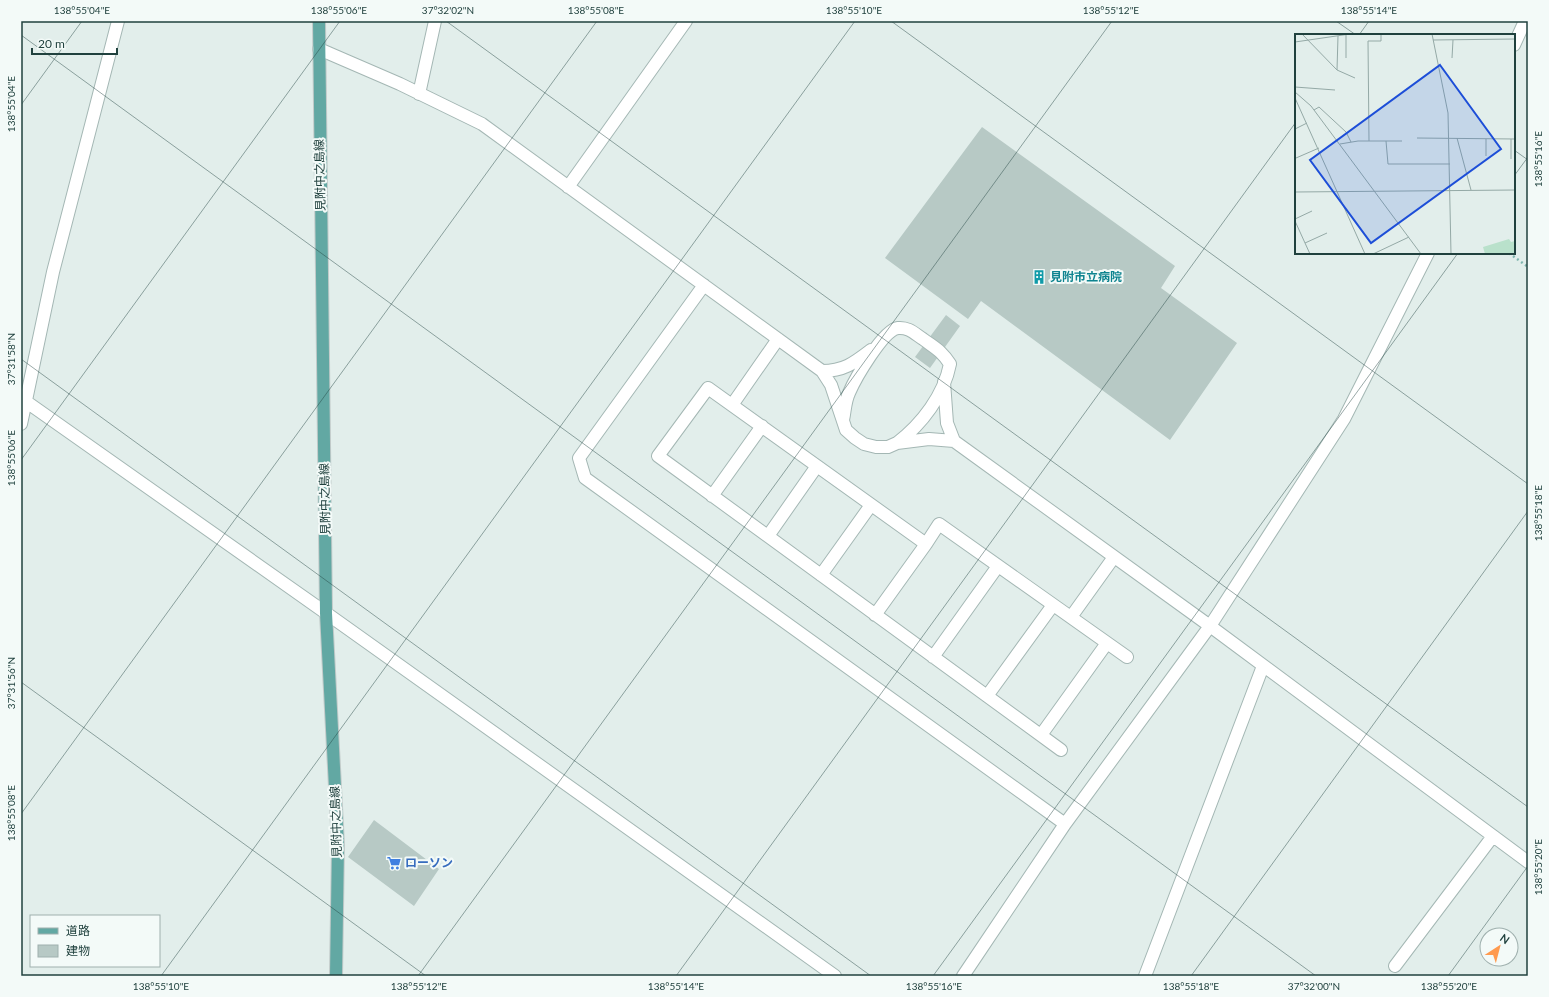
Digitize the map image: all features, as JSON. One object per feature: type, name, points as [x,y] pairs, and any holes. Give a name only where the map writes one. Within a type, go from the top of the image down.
[{"type":"main road","name":"見附中之島線","points":[[319,21],[326,613],[338,845],[336,976]]},
{"type":"street","points":[[21,424],[23,400],[52,272],[118,21]]},
{"type":"street","points":[[419,94],[435,21]]},
{"type":"street","points":[[568,187],[686,21]]},
{"type":"street","points":[[1515,43],[1525,21]]},
{"type":"street","points":[[319,49],[482,124],[822,371],[831,385],[846,430],[864,444],[876,447],[888,447],[897,443],[911,433],[934,403],[944,382],[950,364],[943,353],[908,329],[898,328],[891,332],[855,362],[844,368],[833,371],[822,371]]},
{"type":"street","points":[[963,976],[1065,824],[1210,626],[1344,419],[1427,254]]},
{"type":"street","points":[[704,285],[580,458],[585,478],[1065,824]]},
{"type":"street","points":[[732,406],[778,339]]},
{"type":"street","points":[[843,420],[848,394],[861,370],[880,342]]},
{"type":"street","points":[[944,382],[947,423],[954,441]]},
{"type":"street","points":[[926,544],[708,388],[658,456],[1061,750]]},
{"type":"street","points":[[23,400],[326,613],[835,976]]},
{"type":"street","points":[[712,496],[762,426]]},
{"type":"street","points":[[897,443],[929,439],[954,441],[1210,626],[1528,862]]},
{"type":"street","points":[[768,536],[817,466]]},
{"type":"street","points":[[821,575],[871,505]]},
{"type":"street","points":[[875,615],[939,524],[1127,657]]},
{"type":"street","points":[[1071,617],[1114,557]]},
{"type":"street","points":[[934,657],[998,566]]},
{"type":"street","points":[[987,696],[1053,605]]},
{"type":"street","points":[[1041,735],[1107,643]]},
{"type":"street","points":[[1145,976],[1263,666]]},
{"type":"street","points":[[1395,966],[1493,836]]},
{"type":"path","points":[[1510,254],[1528,267]]},
{"type":"building","name":"見附市立病院","points":[[982,127],[1175,266],[1161,288],[1237,343],[1170,440],[981,301],[968,319],[885,258]]},
{"type":"building","points":[[946,315],[960,326],[930,368],[915,357]]},
{"type":"building","name":"ローソン","points":[[374,820],[439,869],[414,906],[348,857]]},
{"type":"place","name":"見附市立病院","points":[[1039,277]]},
{"type":"place","name":"ローソン","points":[[394,863]]}]
